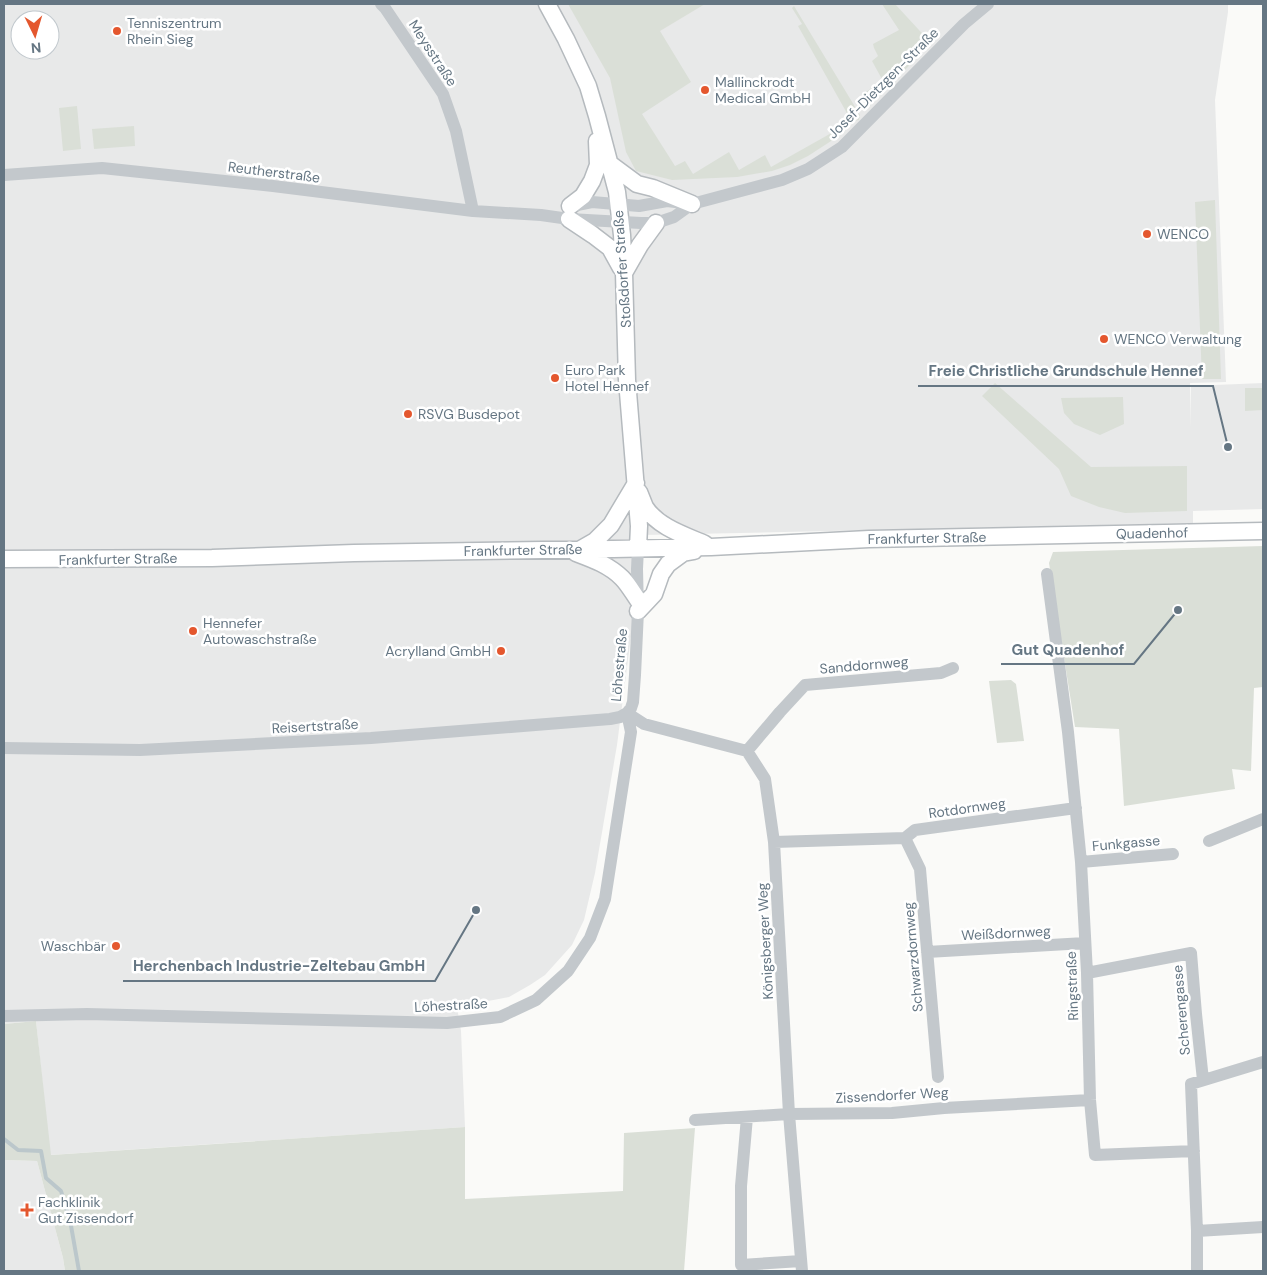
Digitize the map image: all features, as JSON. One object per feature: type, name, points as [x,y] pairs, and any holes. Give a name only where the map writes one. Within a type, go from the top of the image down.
[{"type":"main road","name":"Stoßdorfer Straße","points":[[547,4],[588,86],[617,192],[624,273],[627,380],[639,526],[638,548]]},
{"type":"main road","points":[[597,116],[598,165],[592,181],[570,213],[610,248],[624,273]]},
{"type":"main road","points":[[610,164],[637,184],[654,188],[692,204]]},
{"type":"main road","points":[[624,273],[640,245],[656,223]]},
{"type":"main road","points":[[636,483],[645,506],[664,526],[711,546]]},
{"type":"main road","points":[[574,550],[594,541],[611,525],[636,483]]},
{"type":"main road","name":"Quadenhof","points":[[1042,536],[1263,531]]},
{"type":"main road","name":"Frankfurter Straße","points":[[4,559],[212,558],[364,552],[574,550],[829,540],[1042,536]]},
{"type":"main road","points":[[574,550],[610,568],[622,578],[638,606],[654,594],[661,574],[668,564],[683,554],[711,546]]},
{"type":"street","name":"Meysstraße","points":[[381,4],[443,94],[456,130],[473,211]]},
{"type":"street","name":"Josef-Dietzgen-Straße","points":[[618,205],[639,206],[667,201],[692,204],[782,180],[808,169],[842,147],[964,24],[988,4]]},
{"type":"street","name":"Reutherstraße","points":[[4,175],[102,168],[273,186],[473,211],[541,215],[570,213],[620,222],[656,223]]},
{"type":"street","name":"Reutherstraße","points":[[570,213],[592,202],[618,205]]},
{"type":"street","points":[[656,223],[674,217],[692,204]]},
{"type":"street","name":"Löhestraße","points":[[4,1016],[96,1014],[447,1023],[500,1017],[536,1000],[568,971],[590,938],[605,899],[631,732],[627,713],[633,702],[638,606],[638,548]]},
{"type":"street","name":"Ringstraße","points":[[1047,574],[1068,732],[1081,862],[1086,943],[1090,1100],[1095,1155],[1194,1151]]},
{"type":"street","name":"Sanddornweg","points":[[747,751],[805,685],[941,673],[953,668]]},
{"type":"street","points":[[627,713],[644,724],[747,751]]},
{"type":"street","name":"Reisertstraße","points":[[4,748],[140,750],[302,742],[610,719],[627,713]]},
{"type":"street","name":"Königsberger Weg","points":[[747,751],[765,779],[774,842],[789,1114],[802,1266],[741,1265],[741,1186],[747,1116]]},
{"type":"street","name":"Rotdornweg","points":[[774,842],[905,838],[915,830],[1076,808]]},
{"type":"street","points":[[1208,841],[1263,820]]},
{"type":"street","name":"Schwarzdornweg","points":[[905,838],[920,869],[938,1077]]},
{"type":"street","name":"Funkgasse","points":[[1081,862],[1172,854]]},
{"type":"street","name":"Weißdornweg","points":[[928,952],[1086,943]]},
{"type":"street","name":"Scherengasse","points":[[1087,973],[1191,954],[1203,1080]]},
{"type":"street","points":[[1197,1270],[1191,1084],[1263,1062]]},
{"type":"street","name":"Zissendorfer Weg","points":[[695,1120],[789,1114],[892,1113],[944,1108],[1090,1100]]},
{"type":"street","points":[[1197,1230],[1263,1226]]},
{"type":"shaded area","points":[[4,4],[1228,4],[1215,100],[1226,382],[1190,383],[1191,428],[1191,386],[1263,383],[1263,509],[1193,511],[1193,523],[644,535],[617,745],[595,873],[584,920],[572,945],[545,975],[509,997],[457,1007],[461,1031],[465,1127],[50,1155],[36,1021],[4,1024]]},
{"type":"shaded area","points":[[568,4],[705,4],[660,31],[691,82],[642,114],[675,166],[685,161],[693,174],[729,152],[739,170],[765,155],[771,167],[835,131],[838,123],[842,124],[845,132],[808,156],[772,171],[737,177],[672,180],[636,171],[626,152],[610,78]]},
{"type":"shaded area","points":[[882,4],[895,4],[931,43],[870,106],[861,95],[883,81],[872,61],[878,56],[873,44],[899,30]]},
{"type":"shaded area","points":[[794,6],[860,115],[859,120],[853,121],[848,115],[798,26],[802,24],[792,8]]},
{"type":"shaded area","points":[[77,106],[81,149],[63,151],[59,108]]},
{"type":"shaded area","points":[[134,126],[135,146],[94,149],[92,129]]},
{"type":"shaded area","points":[[1215,200],[1221,379],[1202,379],[1195,202]]},
{"type":"shaded area","points":[[995,383],[1091,467],[1187,466],[1187,511],[1125,513],[1099,507],[1071,496],[1059,469],[982,396]]},
{"type":"shaded area","points":[[1245,388],[1263,388],[1263,410],[1245,411]]},
{"type":"shaded area","points":[[1123,397],[1124,424],[1100,435],[1074,424],[1064,413],[1061,398]]},
{"type":"shaded area","points":[[1263,546],[1263,687],[1254,688],[1251,771],[1232,769],[1235,789],[1124,806],[1119,729],[1075,727],[1049,563],[1053,552]]},
{"type":"shaded area","points":[[1011,680],[1016,684],[1024,741],[997,743],[989,681]]},
{"type":"shaded area","points":[[36,1021],[51,1155],[465,1127],[465,1199],[623,1191],[624,1133],[695,1128],[684,1271],[65,1271],[37,1161],[4,1160],[4,1024]]},
{"type":"shaded area","name":"Fachklinik Gut Zissendorf","points":[[4,1160],[37,1161],[65,1271],[4,1271]]},
{"type":"waterway","points":[[4,1139],[18,1150],[41,1151],[46,1178],[61,1191],[70,1220],[79,1271]]},
{"type":"place","name":"Tenniszentrum Rhein Sieg","points":[[117,31]]},
{"type":"place","name":"Mallinckrodt Medical GmbH","points":[[705,90]]},
{"type":"place","name":"WENCO","points":[[1147,234]]},
{"type":"place","name":"WENCO Verwaltung","points":[[1104,339]]},
{"type":"place","name":"Euro Park Hotel Hennef","points":[[555,378]]},
{"type":"place","name":"RSVG Busdepot","points":[[408,414]]},
{"type":"place","name":"Freie Christliche Grundschule Hennef","points":[[1228,447]]},
{"type":"place","name":"Gut Quadenhof","points":[[1178,610]]},
{"type":"place","name":"Hennefer Autowaschstraße","points":[[193,631]]},
{"type":"place","name":"Acrylland GmbH","points":[[501,651]]},
{"type":"place","name":"Herchenbach Industrie-Zeltebau GmbH","points":[[476,910]]},
{"type":"place","name":"Waschbär","points":[[116,946]]},
{"type":"place","name":"Fachklinik Gut Zissendorf","points":[[27,1210]]}]
